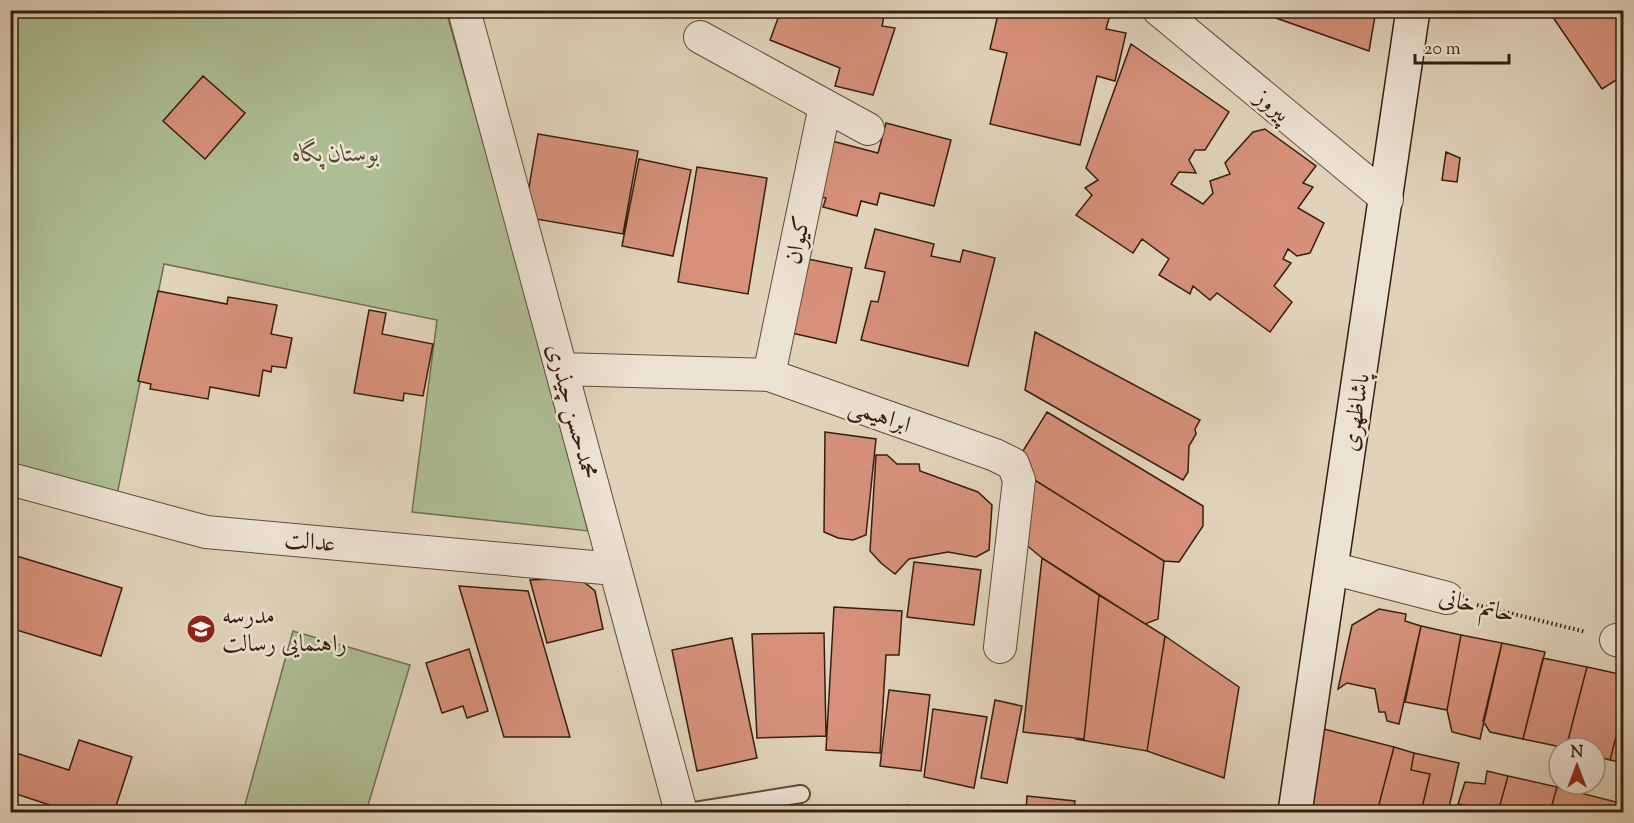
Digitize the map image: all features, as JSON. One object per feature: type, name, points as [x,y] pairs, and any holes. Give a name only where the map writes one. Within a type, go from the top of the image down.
[{"type":"main road","name":"پاشاظهری","points":[[1295,813],[1413,10]]},
{"type":"street","name":"محمدحسن چیذری","points":[[464,10],[681,813]]},
{"type":"street","name":"پیروز","points":[[1159,10],[1387,199]]},
{"type":"street","points":[[699,37],[868,129]]},
{"type":"street","name":"کیوان","points":[[769,375],[825,106]]},
{"type":"street","name":"ابراهیمی","points":[[561,369],[769,375],[995,455],[1012,464],[1018,480],[1000,647]]},
{"type":"street","name":"عدالت","points":[[10,479],[206,532],[615,569]]},
{"type":"street","name":"حاتم خانی","points":[[1331,568],[1446,597]]},
{"type":"lane","points":[[688,813],[801,794]]},
{"type":"path","name":"حاتم خانی","points":[[1446,597],[1620,641]]},
{"type":"green space","name":"بوستان پگاه","points":[[13,11],[446,11],[531,310],[588,531],[412,512],[437,320],[164,264],[117,495],[11,463],[10,17]]},
{"type":"green space","points":[[293,631],[410,665],[366,812],[243,812]]},
{"type":"building","points":[[781,10],[820,10],[838,16],[840,10],[885,11],[882,26],[895,28],[873,95],[835,86],[840,68],[770,40]]},
{"type":"building","points":[[999,10],[1092,10],[1110,15],[1106,29],[1126,33],[1115,81],[1097,76],[1080,145],[990,124],[1007,53],[990,49]]},
{"type":"building","points":[[1263,10],[1376,10],[1369,51],[1262,13]]},
{"type":"building","points":[[1548,10],[1624,10],[1624,75],[1602,89]]},
{"type":"building","points":[[1131,44],[1229,112],[1205,150],[1195,150],[1189,160],[1196,173],[1179,172],[1171,184],[1203,204],[1213,193],[1210,181],[1230,174],[1225,163],[1253,132],[1265,129],[1316,166],[1303,183],[1313,187],[1298,208],[1324,223],[1310,253],[1297,256],[1288,249],[1283,259],[1291,263],[1274,286],[1292,302],[1270,332],[1217,293],[1210,300],[1193,286],[1190,294],[1159,275],[1169,259],[1142,239],[1133,253],[1076,215],[1092,195],[1085,188],[1098,180],[1086,168]]},
{"type":"building","points":[[203,76],[245,113],[205,159],[163,121]]},
{"type":"building","points":[[886,123],[951,140],[934,206],[880,193],[877,205],[861,201],[857,216],[823,207],[826,198],[814,195],[828,140],[878,153]]},
{"type":"building","points":[[538,134],[638,151],[623,234],[524,217]]},
{"type":"building","points":[[1446,152],[1460,158],[1457,182],[1442,180]]},
{"type":"building","points":[[639,159],[691,170],[673,256],[622,246]]},
{"type":"building","points":[[697,167],[767,178],[748,294],[678,282]]},
{"type":"building","points":[[875,229],[934,244],[931,256],[960,262],[963,250],[995,258],[968,366],[861,340],[871,301],[878,302],[885,272],[865,268]]},
{"type":"building","points":[[803,258],[852,268],[836,343],[787,332]]},
{"type":"building","points":[[158,291],[227,304],[228,297],[277,305],[271,334],[292,338],[286,368],[272,366],[271,372],[263,370],[259,396],[210,387],[208,399],[150,389],[151,384],[138,381]]},
{"type":"building","points":[[369,310],[386,313],[382,334],[433,344],[423,396],[404,393],[403,401],[354,393]]},
{"type":"building","points":[[1035,332],[1200,420],[1189,446],[1188,472],[1183,480],[1025,390]]},
{"type":"building","points":[[1047,412],[1203,506],[1203,526],[1179,562],[1164,561],[1025,474],[1018,459]]},
{"type":"building","points":[[825,432],[876,439],[866,535],[853,540],[838,538],[824,532]]},
{"type":"building","points":[[876,455],[887,455],[897,464],[919,464],[920,471],[978,492],[992,505],[989,550],[976,557],[948,552],[909,559],[895,574],[881,563],[870,551]]},
{"type":"building","points":[[1025,474],[1164,561],[1158,619],[1145,624],[1042,558],[1018,538]]},
{"type":"building","points":[[10,554],[122,588],[101,656],[10,628]]},
{"type":"building","points":[[1042,558],[1099,595],[1084,739],[1023,732]]},
{"type":"building","points":[[914,562],[981,570],[974,625],[907,617]]},
{"type":"building","points":[[579,578],[595,591],[603,629],[547,643],[530,580]]},
{"type":"building","points":[[459,586],[528,591],[570,737],[504,737]]},
{"type":"building","points":[[1099,595],[1165,636],[1147,751],[1075,739],[1084,739]]},
{"type":"building","points":[[834,607],[902,611],[899,655],[886,655],[880,753],[826,750]]},
{"type":"building","points":[[1379,609],[1406,614],[1405,621],[1421,626],[1399,724],[1387,721],[1385,712],[1379,712],[1375,689],[1347,683],[1338,689],[1352,625]]},
{"type":"building","points":[[1421,626],[1461,635],[1447,710],[1405,702]]},
{"type":"building","points":[[824,633],[826,736],[757,738],[752,634]]},
{"type":"building","points":[[1461,635],[1502,643],[1480,739],[1452,732],[1447,710]]},
{"type":"building","points":[[1165,636],[1239,687],[1224,778],[1147,751]]},
{"type":"building","points":[[732,638],[757,758],[697,771],[672,650]]},
{"type":"building","points":[[1502,643],[1545,652],[1523,739],[1490,732],[1483,721]]},
{"type":"building","points":[[469,649],[488,711],[467,718],[463,706],[442,713],[426,663]]},
{"type":"building","points":[[1543,658],[1587,667],[1569,736],[1547,736],[1547,744],[1523,739]]},
{"type":"building","points":[[1587,667],[1624,675],[1624,706],[1610,760],[1607,759],[1607,736],[1569,736]]},
{"type":"building","points":[[889,690],[930,695],[921,771],[880,766]]},
{"type":"building","points":[[995,700],[1022,706],[1007,783],[981,778]]},
{"type":"building","points":[[1624,706],[1624,763],[1610,760]]},
{"type":"building","points":[[933,709],[987,717],[974,788],[924,777]]},
{"type":"building","points":[[1320,728],[1394,747],[1377,812],[1306,810]]},
{"type":"building","points":[[79,740],[132,757],[114,812],[71,812],[10,792],[10,751],[69,770]]},
{"type":"building","points":[[1394,747],[1414,753],[1411,770],[1430,774],[1421,812],[1377,812]]},
{"type":"building","points":[[1414,753],[1459,763],[1448,812],[1421,812],[1430,774],[1411,770]]},
{"type":"building","points":[[1487,771],[1508,776],[1498,812],[1473,812],[1476,807],[1458,804],[1465,782],[1485,784]]},
{"type":"building","points":[[1508,776],[1547,785],[1547,796],[1554,796],[1550,812],[1498,812]]},
{"type":"building","points":[[1027,796],[1075,801],[1073,812],[1015,812],[1016,810],[1026,811]]},
{"type":"building","points":[[1554,796],[1592,796],[1616,802],[1613,812],[1550,812]]},
{"type":"building","points":[[908,805],[910,812],[852,812]]},
{"type":"building","points":[[561,808],[562,812],[529,812],[529,811]]},
{"type":"place","name":"مدرسه راهنمایی رسالت","points":[[201,629]]}]
